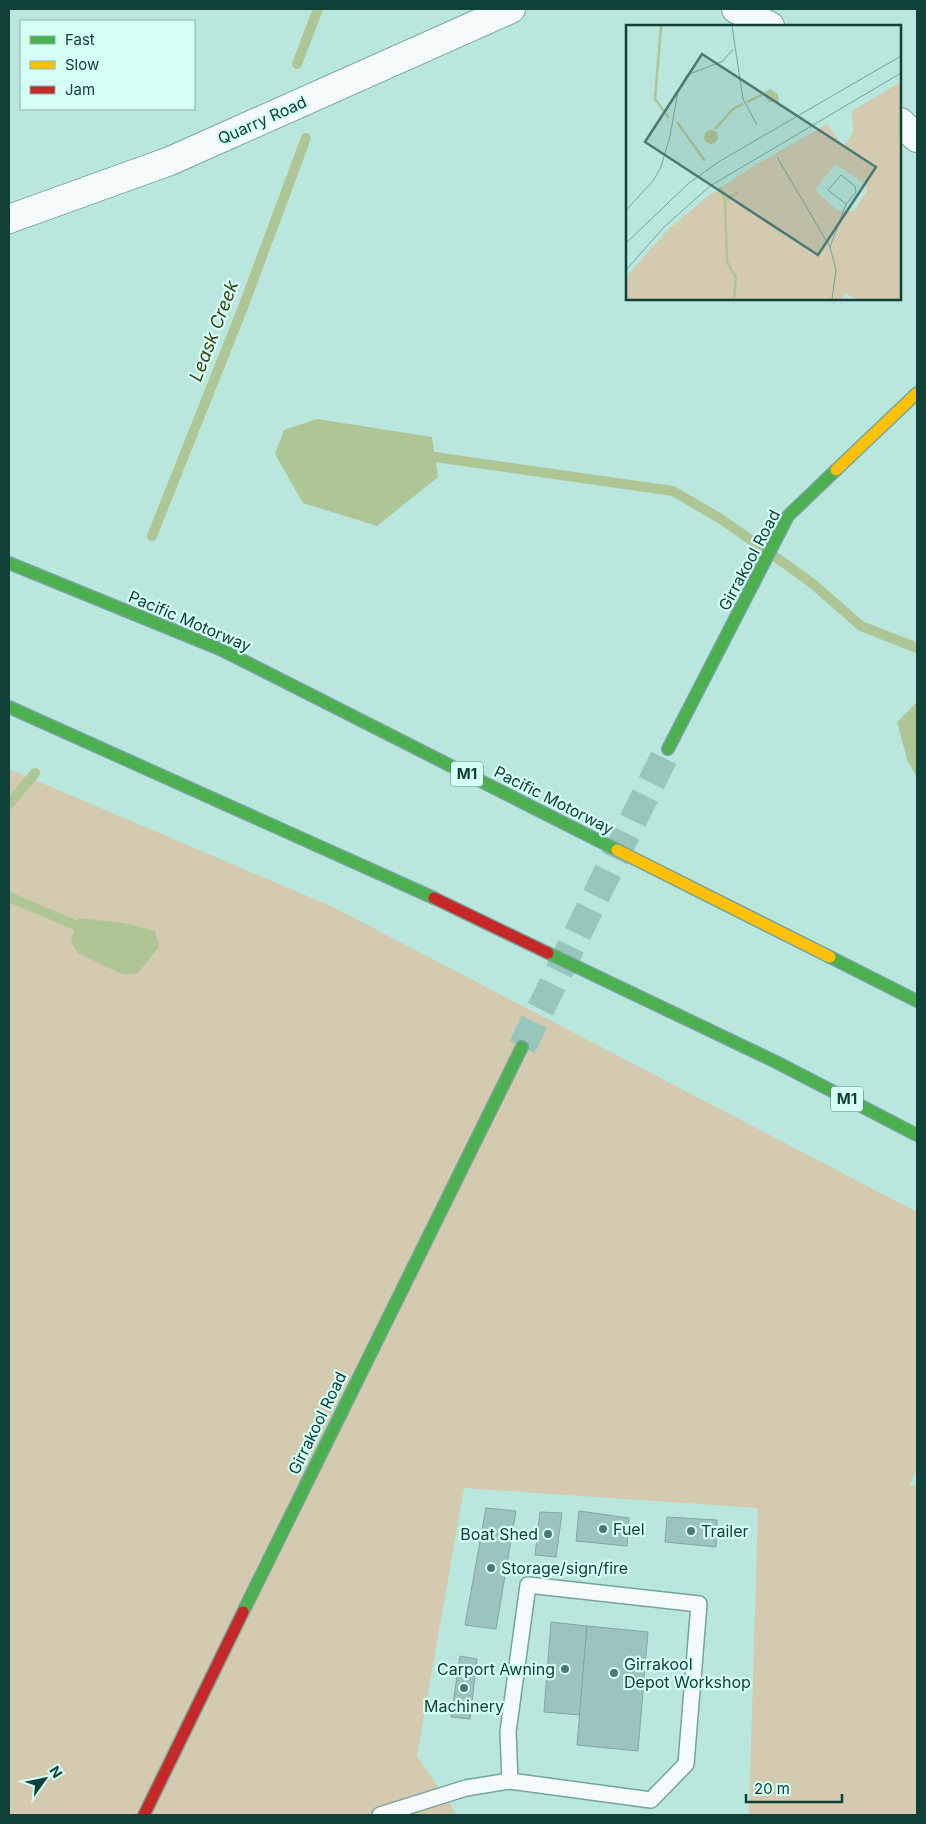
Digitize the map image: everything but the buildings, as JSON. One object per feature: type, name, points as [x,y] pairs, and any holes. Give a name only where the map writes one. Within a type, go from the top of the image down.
[{"type":"main road","name":"Girrakool Road","points":[[668,749],[788,516],[917,393]]},
{"type":"main road","name":"Pacific Motorway","points":[[9,563],[222,650],[917,1000]]},
{"type":"main road","name":"M1","points":[[9,706],[447,904],[776,1062],[917,1135]]},
{"type":"main road","name":"Girrakool Road","points":[[144,1815],[317,1459],[522,1047]]},
{"type":"street","name":"Quarry Road","points":[[9,219],[170,161],[511,9]]},
{"type":"street","points":[[736,9],[768,25]]},
{"type":"street","points":[[901,123],[917,138]]},
{"type":"lane","points":[[380,1815],[466,1788],[510,1781],[651,1800],[686,1764],[700,1604],[528,1584],[508,1732],[510,1781]]},
{"type":"shaded area","points":[[317,419],[432,437],[438,477],[377,526],[303,503],[275,454],[284,430]]},
{"type":"shaded area","points":[[917,702],[917,778],[907,759],[897,722]]},
{"type":"shaded area","points":[[9,769],[333,907],[917,1212],[917,1468],[910,1485],[917,1486],[917,1815],[749,1815],[758,1508],[464,1488],[417,1756],[457,1815],[9,1815]]},
{"type":"shaded area","points":[[78,918],[124,923],[155,931],[159,947],[138,973],[124,975],[78,953],[71,942]]},
{"type":"waterway","name":"Leask Creek","points":[[297,64],[318,9]]},
{"type":"waterway","name":"Leask Creek","points":[[152,536],[242,310],[306,138]]},
{"type":"waterway","points":[[435,457],[673,491],[721,519],[784,563],[813,584],[861,626],[917,648]]},
{"type":"waterway","name":"Leask Creek","points":[[9,804],[35,773]]},
{"type":"waterway","points":[[9,897],[87,930]]},
{"type":"tunnel","points":[[522,1047],[668,749]]},
{"type":"traffic: fast","points":[[668,749],[788,516],[836,470]]},
{"type":"traffic: fast","points":[[9,563],[222,650],[617,850]]},
{"type":"traffic: fast","points":[[9,707],[434,898]]},
{"type":"traffic: fast","points":[[548,953],[776,1062],[917,1135]]},
{"type":"traffic: fast","points":[[830,957],[917,1001]]},
{"type":"traffic: fast","points":[[243,1612],[522,1047]]},
{"type":"traffic: slow","points":[[836,470],[917,393]]},
{"type":"traffic: slow","points":[[617,850],[830,957]]},
{"type":"traffic: jam","points":[[434,898],[548,953]]},
{"type":"traffic: jam","points":[[144,1815],[243,1612]]},
{"type":"place","name":"Fuel","points":[[603,1529]]},
{"type":"place","name":"Trailer","points":[[691,1531]]},
{"type":"place","name":"Boat Shed","points":[[548,1534]]},
{"type":"place","name":"Storage/sign/fire","points":[[491,1568]]},
{"type":"place","name":"Carport Awning","points":[[565,1669]]},
{"type":"place","name":"Girrakool Depot Workshop","points":[[614,1673]]},
{"type":"place","name":"Machinery","points":[[464,1688]]}]
